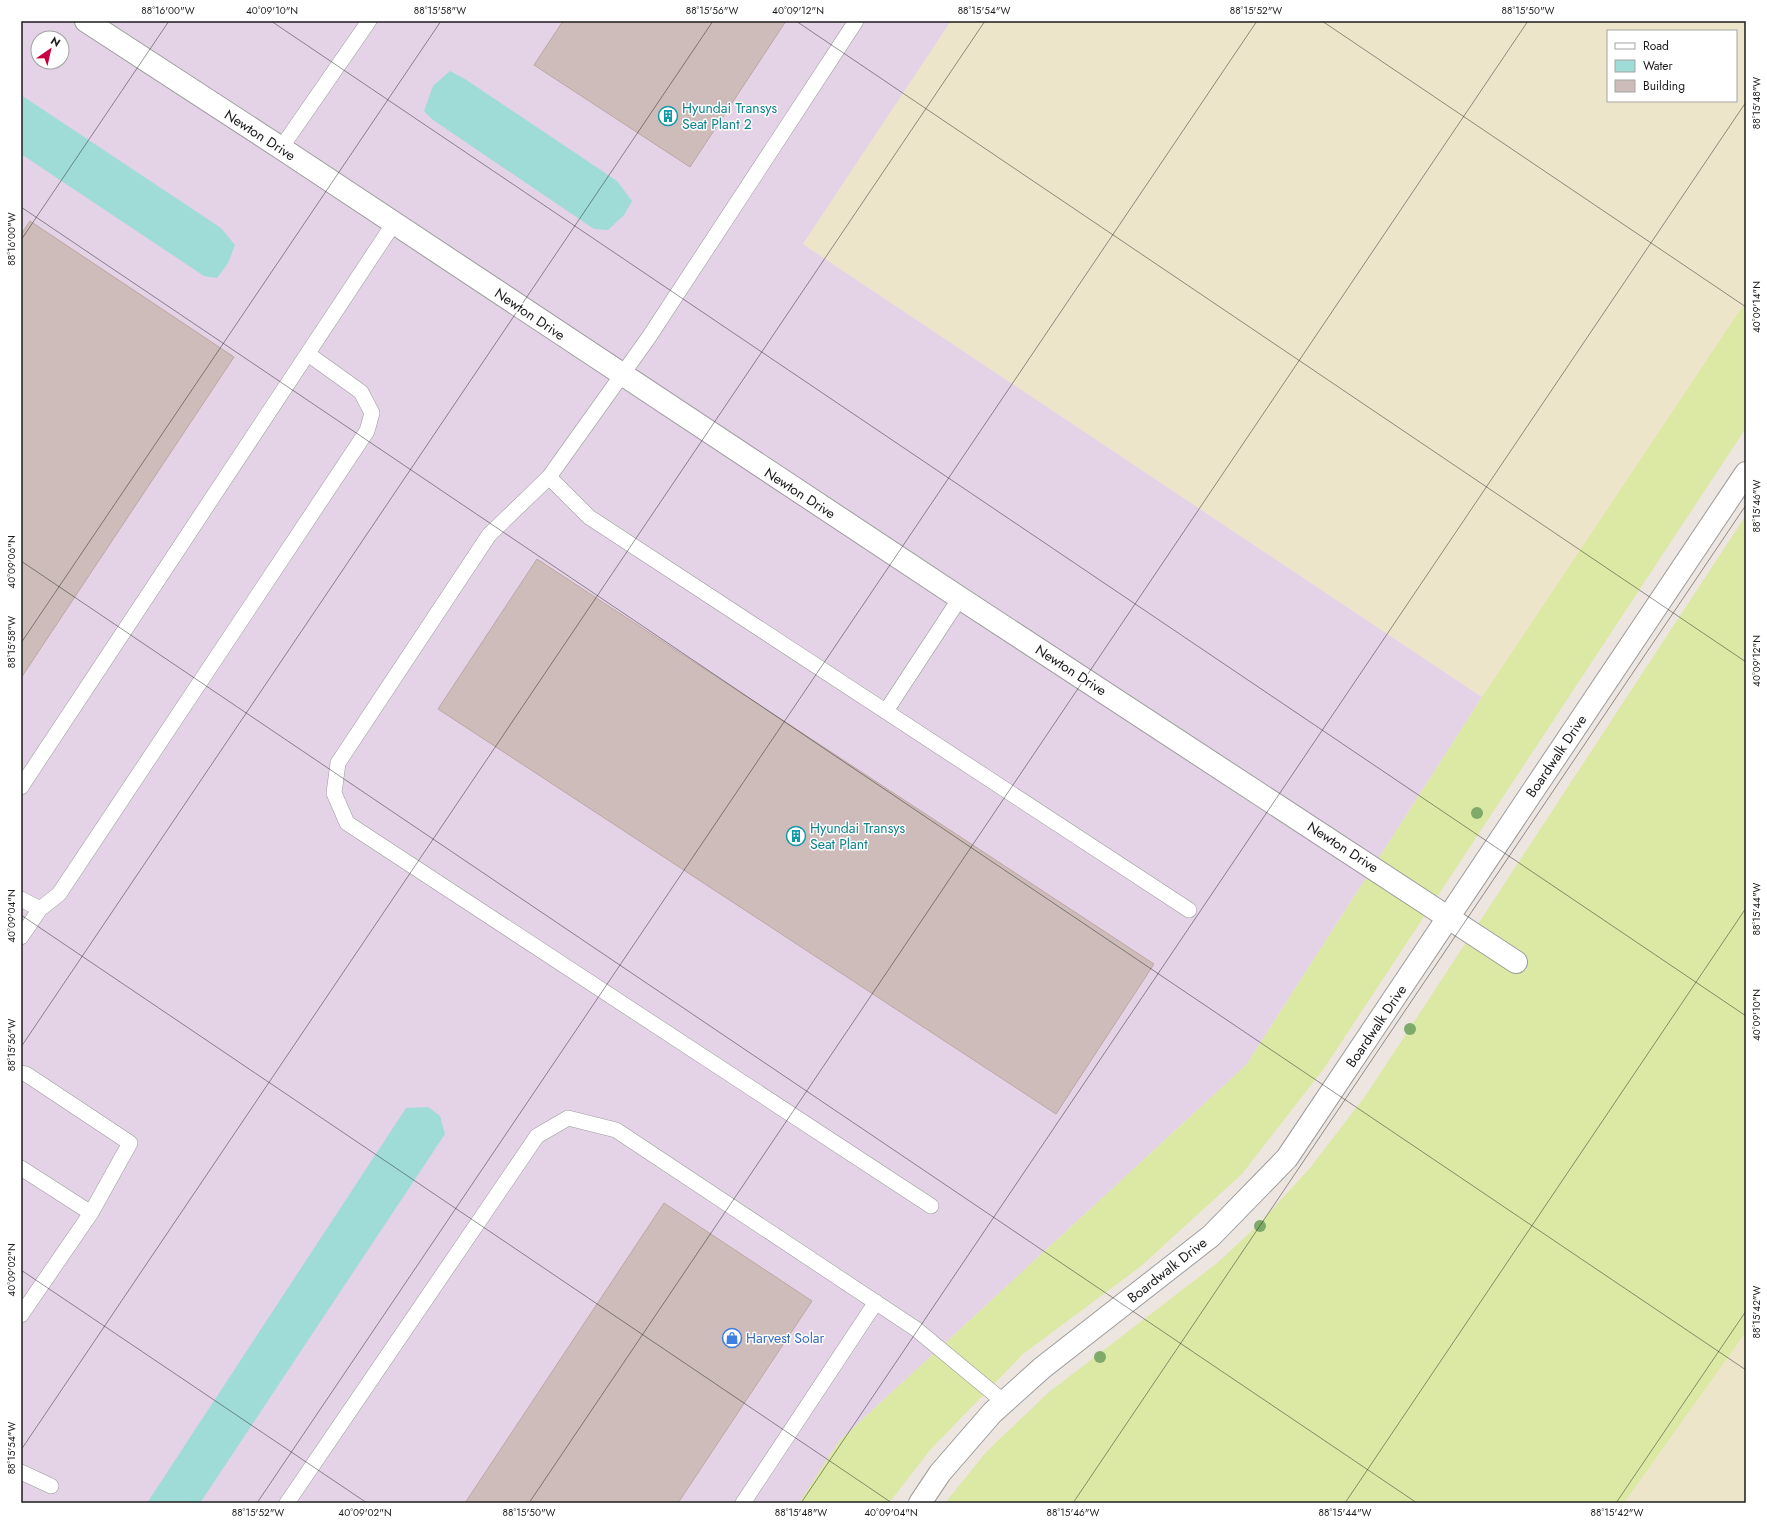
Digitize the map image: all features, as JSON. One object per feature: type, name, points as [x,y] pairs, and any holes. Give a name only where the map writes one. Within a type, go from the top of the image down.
[{"type":"street","name":"Newton Drive","points":[[86,21],[282,148],[960,598],[1516,962]]},
{"type":"street","name":"Boardwalk Drive","points":[[920,1503],[940,1473],[1004,1402],[1042,1368],[1211,1236],[1287,1158],[1746,473]]},
{"type":"lane","points":[[282,148],[369,21]]},
{"type":"lane","points":[[856,21],[649,337],[621,374],[599,410],[549,477],[489,535],[338,763],[334,793],[347,822],[932,1206]]},
{"type":"lane","points":[[21,787],[394,223]]},
{"type":"lane","points":[[21,937],[40,909],[59,894],[368,431],[372,413],[361,392],[308,354]]},
{"type":"lane","points":[[549,477],[589,517],[1189,910]]},
{"type":"lane","points":[[886,711],[960,598]]},
{"type":"lane","points":[[21,900],[40,909]]},
{"type":"lane","points":[[21,1073],[26,1074],[130,1143],[91,1213],[21,1315]]},
{"type":"lane","points":[[287,1503],[537,1136],[568,1118],[616,1130],[916,1328],[1004,1402]]},
{"type":"lane","points":[[21,1168],[91,1213]]},
{"type":"lane","points":[[743,1503],[876,1302]]},
{"type":"lane","points":[[21,1472],[51,1486]]},
{"type":"shaded area","points":[[21,21],[951,21],[803,244],[1482,697],[1246,1065],[839,1441],[799,1503],[21,1503]]},
{"type":"shaded area","points":[[951,21],[1746,21],[1746,301],[1482,697],[803,244]]},
{"type":"shaded area","points":[[1746,1332],[1746,1503],[1624,1503]]},
{"type":"green space","points":[[1746,301],[1746,428],[1325,1067],[1242,1174],[1140,1267],[1023,1354],[931,1449],[889,1503],[799,1503],[839,1441],[1246,1065],[1482,697]]},
{"type":"green space","points":[[1746,515],[1746,1332],[1624,1503],[945,1503],[987,1451],[1049,1392],[1216,1264],[1257,1226],[1309,1169],[1366,1095]]},
{"type":"water","points":[[450,71],[465,79],[617,181],[632,201],[624,215],[608,230],[594,229],[433,120],[424,111],[433,86]]},
{"type":"water","points":[[21,95],[221,228],[235,245],[228,263],[217,278],[204,276],[21,154]]},
{"type":"water","points":[[428,1107],[440,1116],[445,1134],[200,1503],[147,1503],[406,1108]]},
{"type":"building","name":"Hyundai Transys Seat Plant 2","points":[[563,21],[786,21],[690,167],[534,65]]},
{"type":"building","points":[[30,221],[234,357],[21,678],[21,234]]},
{"type":"building","name":"Hyundai Transys Seat Plant","points":[[537,559],[1154,964],[1056,1114],[438,709]]},
{"type":"building","points":[[664,1203],[812,1301],[678,1503],[465,1503]]},
{"type":"place","name":"Hyundai Transys Seat Plant 2","points":[[668,116]]},
{"type":"place","name":"Hyundai Transys Seat Plant","points":[[796,836]]},
{"type":"place","name":"Harvest Solar","points":[[732,1338]]}]
